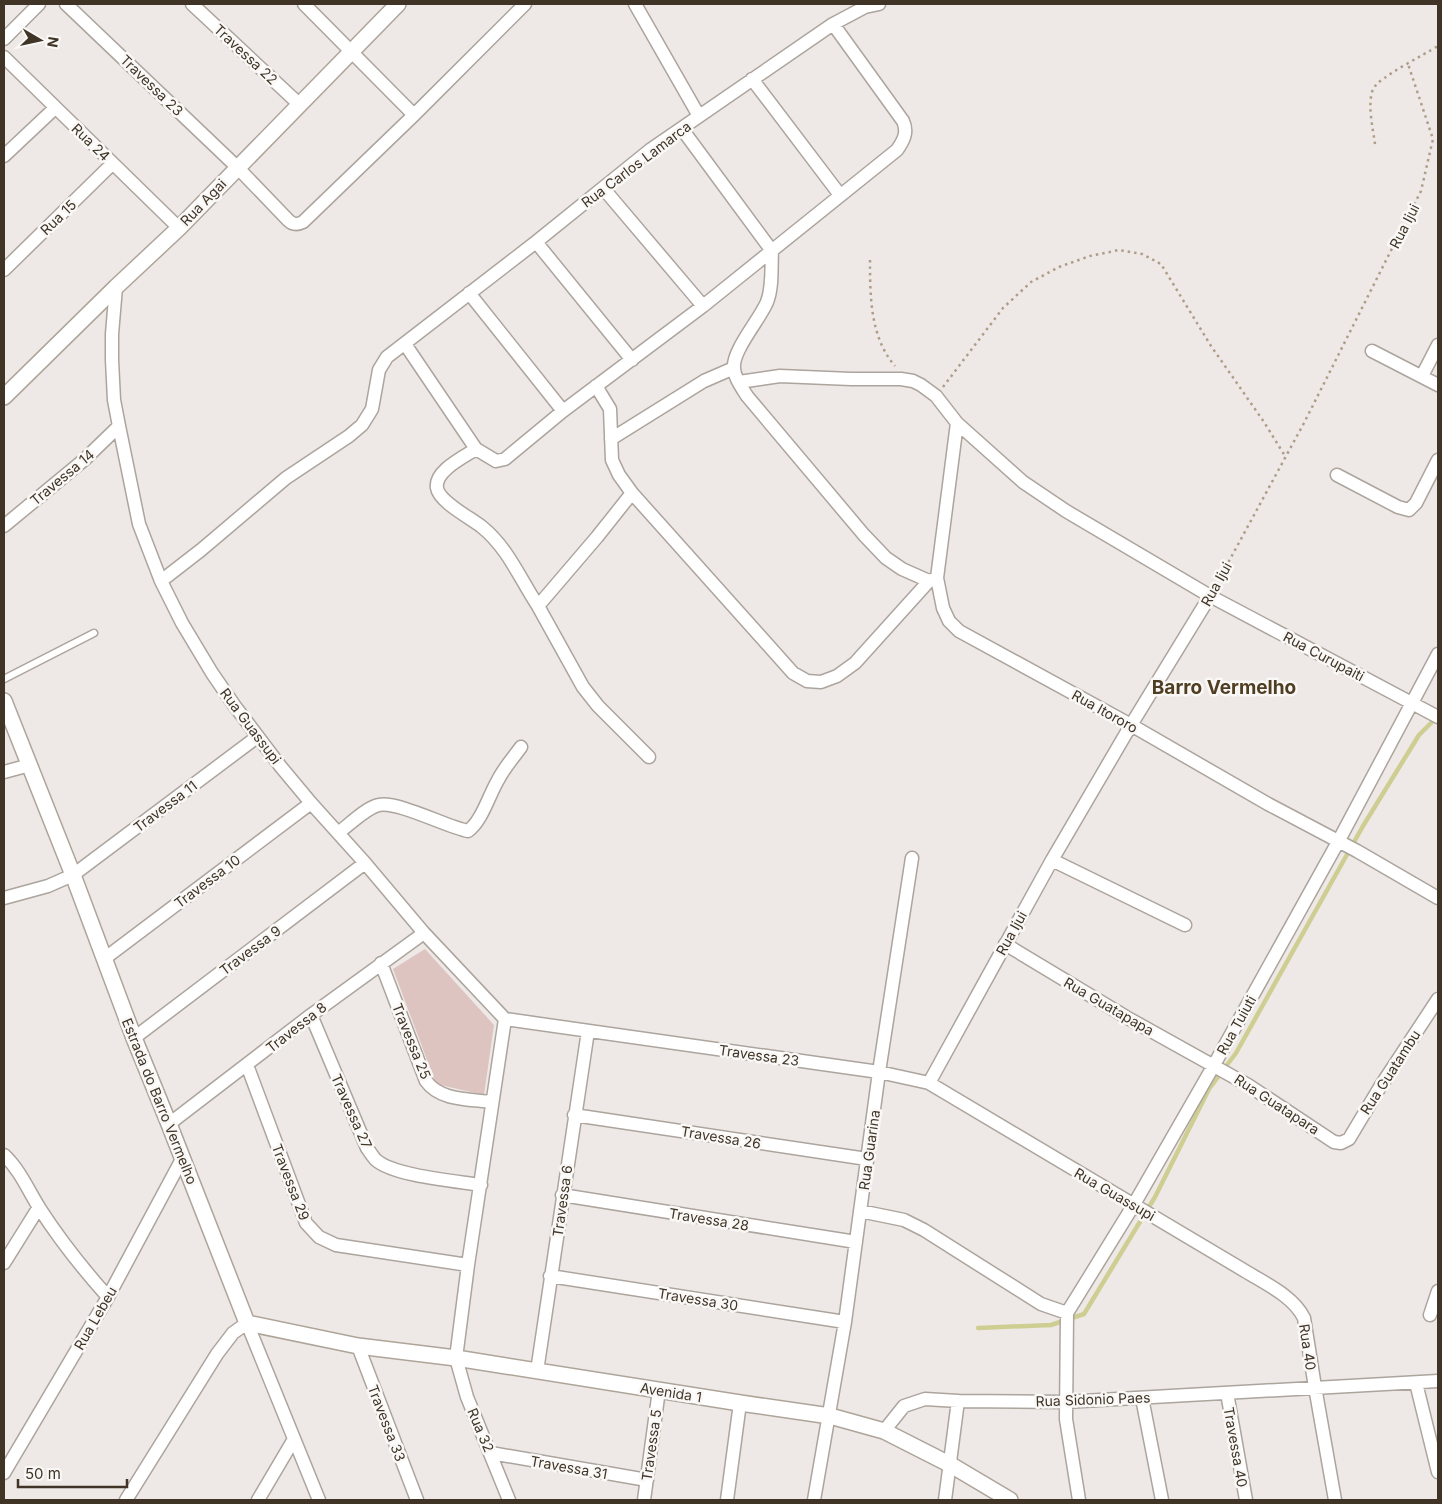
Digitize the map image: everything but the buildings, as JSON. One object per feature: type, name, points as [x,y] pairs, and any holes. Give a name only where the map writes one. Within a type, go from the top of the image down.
[{"type":"street","points":[[4,39],[39,4]]},
{"type":"street","name":"Travessa 23","points":[[66,4],[237,167],[292,224],[303,222],[414,115]]},
{"type":"street","name":"Travessa 22","points":[[192,4],[299,104]]},
{"type":"street","points":[[304,4],[414,115],[525,4]]},
{"type":"street","name":"Rua Agai","points":[[4,397],[179,228],[398,4]]},
{"type":"street","points":[[635,4],[699,116]]},
{"type":"street","name":"Rua Carlos Lamarca","points":[[161,581],[201,550],[286,478],[349,436],[362,425],[372,409],[379,370],[387,357],[536,242],[650,150],[833,24],[866,5],[879,4]]},
{"type":"street","points":[[405,344],[476,449],[496,461],[505,459],[563,411],[703,306],[897,150],[904,139],[906,128],[903,121],[833,24]]},
{"type":"street","name":"Rua 24","points":[[4,56],[179,228]]},
{"type":"street","points":[[752,79],[840,195]]},
{"type":"street","points":[[4,156],[55,108]]},
{"type":"street","points":[[596,386],[610,409],[612,460],[619,475],[632,493],[793,673],[807,681],[821,682],[837,676],[855,663],[933,580],[902,570],[886,558],[864,535],[748,396],[739,382],[734,368],[738,352],[760,317],[768,299],[772,251],[682,129]]},
{"type":"street","name":"Rua 15","points":[[4,270],[112,164]]},
{"type":"street","points":[[603,188],[703,306]]},
{"type":"street","points":[[536,242],[632,360]]},
{"type":"street","name":"Rua Guassupi","points":[[116,287],[112,360],[114,400],[118,426],[140,524],[161,581],[182,622],[212,673],[257,737],[311,803],[365,862],[424,933],[505,1019]]},
{"type":"street","points":[[469,293],[563,411]]},
{"type":"street","points":[[1422,376],[1438,345]]},
{"type":"street","points":[[1372,351],[1438,385]]},
{"type":"street","points":[[611,439],[704,381],[734,368]]},
{"type":"street","points":[[739,382],[780,376],[902,379],[913,381]]},
{"type":"street","name":"Rua Curupaiti","points":[[913,381],[936,396],[957,423],[1023,482],[1058,506],[1210,596],[1435,715]]},
{"type":"street","name":"Rua Itororo","points":[[957,423],[933,580],[948,621],[959,631],[1131,725],[1268,804],[1357,851],[1438,898]]},
{"type":"street","name":"Travessa 14","points":[[4,526],[85,458],[118,426]]},
{"type":"street","points":[[476,449],[443,471],[437,479],[437,488],[440,496],[483,528],[498,542],[538,606],[583,687],[598,706],[649,757]]},
{"type":"street","points":[[1337,476],[1398,507],[1409,510],[1416,503],[1438,460]]},
{"type":"street","points":[[538,606],[632,493]]},
{"type":"street","name":"Rua Ijui","points":[[929,1083],[1052,860],[1131,725],[1210,596]]},
{"type":"street","name":"Rua Tuiuti","points":[[1067,1320],[1139,1208],[1222,1069],[1438,654]]},
{"type":"street","name":"Estrada do Barro Vermelho","points":[[4,701],[73,875],[134,1038],[319,1500]]},
{"type":"street","name":"Travessa 11","points":[[4,898],[48,886],[73,875],[257,737]]},
{"type":"street","points":[[338,833],[379,804],[410,811],[468,831],[474,827],[481,816],[487,799],[499,777],[521,748]]},
{"type":"street","points":[[4,772],[30,765]]},
{"type":"street","name":"Travessa 10","points":[[104,959],[311,803]]},
{"type":"street","name":"Rua Guarina","points":[[860,1211],[912,858]]},
{"type":"street","points":[[1052,860],[1185,925]]},
{"type":"street","name":"Travessa 9","points":[[134,1038],[365,862]]},
{"type":"street","name":"Travessa 8","points":[[170,1124],[311,1015],[424,933]]},
{"type":"street","name":"Rua Guatapapa","points":[[1005,944],[1126,1017],[1222,1069]]},
{"type":"street","name":"Travessa 25","points":[[380,964],[426,1081],[432,1088],[442,1094],[492,1102]]},
{"type":"street","name":"Rua Guatambu","points":[[1341,1144],[1349,1139],[1380,1087],[1438,999]]},
{"type":"street","name":"Travessa 27","points":[[311,1015],[367,1148],[376,1160],[388,1167],[403,1172],[481,1185]]},
{"type":"street","points":[[456,1358],[505,1019],[588,1031]]},
{"type":"street","name":"Travessa 23","points":[[588,1031],[880,1072],[929,1083]]},
{"type":"street","name":"Travessa 6","points":[[537,1371],[588,1031]]},
{"type":"street","name":"Travessa 29","points":[[248,1065],[306,1223],[319,1237],[336,1245],[468,1265]]},
{"type":"street","name":"Rua Guatapara","points":[[1222,1069],[1334,1142],[1341,1144]]},
{"type":"street","name":"Rua Guassupi","points":[[929,1083],[1245,1271],[1299,1308]]},
{"type":"street","name":"Travessa 26","points":[[574,1115],[867,1159]]},
{"type":"street","points":[[4,1155],[13,1163],[63,1243],[108,1296]]},
{"type":"street","name":"Rua Lebeu","points":[[4,1473],[108,1296],[182,1159]]},
{"type":"street","name":"Travessa 28","points":[[562,1195],[856,1242]]},
{"type":"street","points":[[4,1263],[39,1207]]},
{"type":"street","points":[[814,1500],[845,1322],[860,1211],[904,1220],[924,1230],[1067,1320],[1066,1419],[1079,1500]]},
{"type":"street","name":"Travessa 30","points":[[550,1276],[845,1322]]},
{"type":"street","points":[[1430,1315],[1438,1291]]},
{"type":"street","name":"Rua 40","points":[[1299,1308],[1304,1318],[1315,1387]]},
{"type":"street","points":[[126,1500],[218,1354],[233,1333],[247,1323]]},
{"type":"street","name":"Avenida 1","points":[[247,1323],[358,1346],[456,1358],[740,1404],[830,1416],[884,1431],[951,1464],[1010,1500]]},
{"type":"street","name":"Travessa 33","points":[[358,1346],[416,1500]]},
{"type":"street","name":"Rua 32","points":[[456,1358],[467,1397],[492,1454],[509,1500]]},
{"type":"street","name":"Rua Sidonio Paes","points":[[884,1431],[904,1406],[914,1401],[925,1399],[1065,1402],[1438,1381]]},
{"type":"street","points":[[1416,1383],[1438,1472]]},
{"type":"street","points":[[1315,1387],[1335,1500]]},
{"type":"street","name":"Travessa 5","points":[[644,1500],[659,1390]]},
{"type":"street","name":"Travessa 40","points":[[1227,1393],[1246,1500]]},
{"type":"street","points":[[1142,1398],[1162,1500]]},
{"type":"street","points":[[945,1500],[958,1401]]},
{"type":"street","points":[[727,1500],[740,1404]]},
{"type":"street","points":[[258,1500],[294,1439]]},
{"type":"street","name":"Travessa 31","points":[[492,1454],[647,1480]]},
{"type":"lane","points":[[4,679],[94,633]]},
{"type":"path","points":[[1375,144],[1372,118],[1373,89],[1386,75],[1438,46]]},
{"type":"path","name":"Rua Ijui","points":[[1210,596],[1304,423],[1421,192],[1433,140],[1408,64]]},
{"type":"path","points":[[936,396],[1003,308],[1031,282],[1059,267],[1090,256],[1119,250],[1142,254],[1161,264],[1211,346],[1285,456]]},
{"type":"path","points":[[870,260],[870,300],[880,341],[889,359],[913,381]]},
{"type":"shaded area","points":[[425,949],[494,1025],[484,1095],[436,1084],[393,969]]},
{"type":"waterway","points":[[978,1328],[1051,1325],[1084,1314],[1155,1197],[1209,1089],[1236,1053],[1363,826],[1419,735],[1436,718]]},
{"type":"district","name":"Barro Vermelho","points":[[1224,687]]}]
